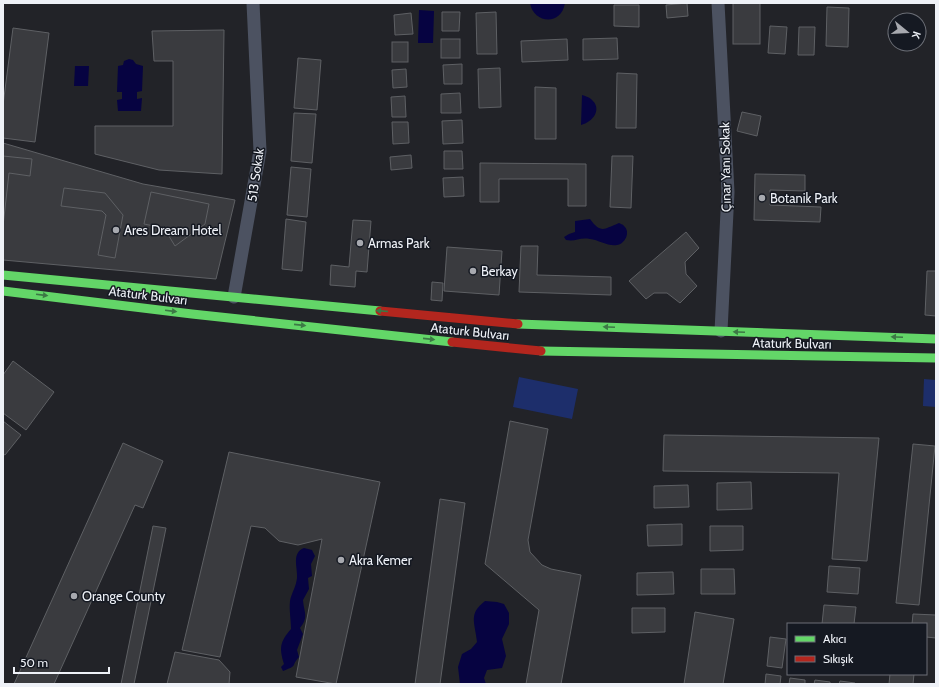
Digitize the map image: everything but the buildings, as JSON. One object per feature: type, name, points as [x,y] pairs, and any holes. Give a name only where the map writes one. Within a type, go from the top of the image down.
[{"type":"main road","name":"Ataturk Bulvarı","points":[[3,276],[504,323],[936,339]]},
{"type":"main road","name":"Ataturk Bulvarı","points":[[3,291],[192,314],[538,351],[936,358]]},
{"type":"street","name":"513 Sokak","points":[[234,297],[260,151],[253,3]]},
{"type":"street","name":"Çınar Yanı Sokak","points":[[718,3],[728,192],[721,331]]},
{"type":"shaded area","points":[[530,3],[565,3],[558,16],[547,20],[536,15],[532,10]]},
{"type":"shaded area","points":[[419,10],[434,11],[433,43],[418,43]]},
{"type":"shaded area","points":[[129,59],[133,60],[136,64],[143,66],[142,91],[137,92],[137,99],[142,98],[141,111],[118,111],[117,100],[122,99],[122,92],[117,92],[118,66],[123,65],[124,61]]},
{"type":"shaded area","points":[[75,66],[89,66],[88,86],[74,86]]},
{"type":"shaded area","points":[[582,95],[591,99],[595,103],[596,111],[593,118],[581,125]]},
{"type":"shaded area","points":[[590,219],[597,227],[603,229],[619,223],[624,225],[627,231],[625,240],[620,244],[614,245],[586,239],[566,240],[564,237],[575,232],[575,221]]},
{"type":"shaded area","points":[[519,377],[578,389],[572,419],[513,407]]},
{"type":"shaded area","points":[[924,379],[936,380],[936,407],[923,406]]},
{"type":"shaded area","points":[[304,548],[312,550],[315,556],[311,564],[312,576],[308,578],[309,589],[303,600],[305,618],[300,628],[303,634],[297,650],[299,657],[293,667],[283,671],[281,667],[284,664],[281,649],[283,641],[291,629],[290,601],[297,578],[296,557],[300,550]]},
{"type":"shaded area","points":[[485,601],[504,604],[509,613],[509,624],[502,639],[506,656],[502,668],[487,670],[484,678],[486,684],[460,684],[458,667],[462,654],[471,649],[477,642],[474,614]]},
{"type":"traffic: fast","points":[[3,275],[380,311]]},
{"type":"traffic: fast","points":[[3,291],[192,314],[452,342]]},
{"type":"traffic: fast","points":[[518,324],[936,339]]},
{"type":"traffic: fast","points":[[541,351],[936,358]]},
{"type":"traffic: jam","points":[[380,311],[518,324]]},
{"type":"traffic: jam","points":[[452,342],[541,351]]},
{"type":"place","name":"Botanik Park","points":[[762,198]]},
{"type":"place","name":"Ares Dream Hotel","points":[[116,230]]},
{"type":"place","name":"Armas Park","points":[[360,243]]},
{"type":"place","name":"Berkay","points":[[473,271]]},
{"type":"place","name":"Akra Kemer","points":[[341,560]]},
{"type":"place","name":"Orange County","points":[[74,596]]}]
